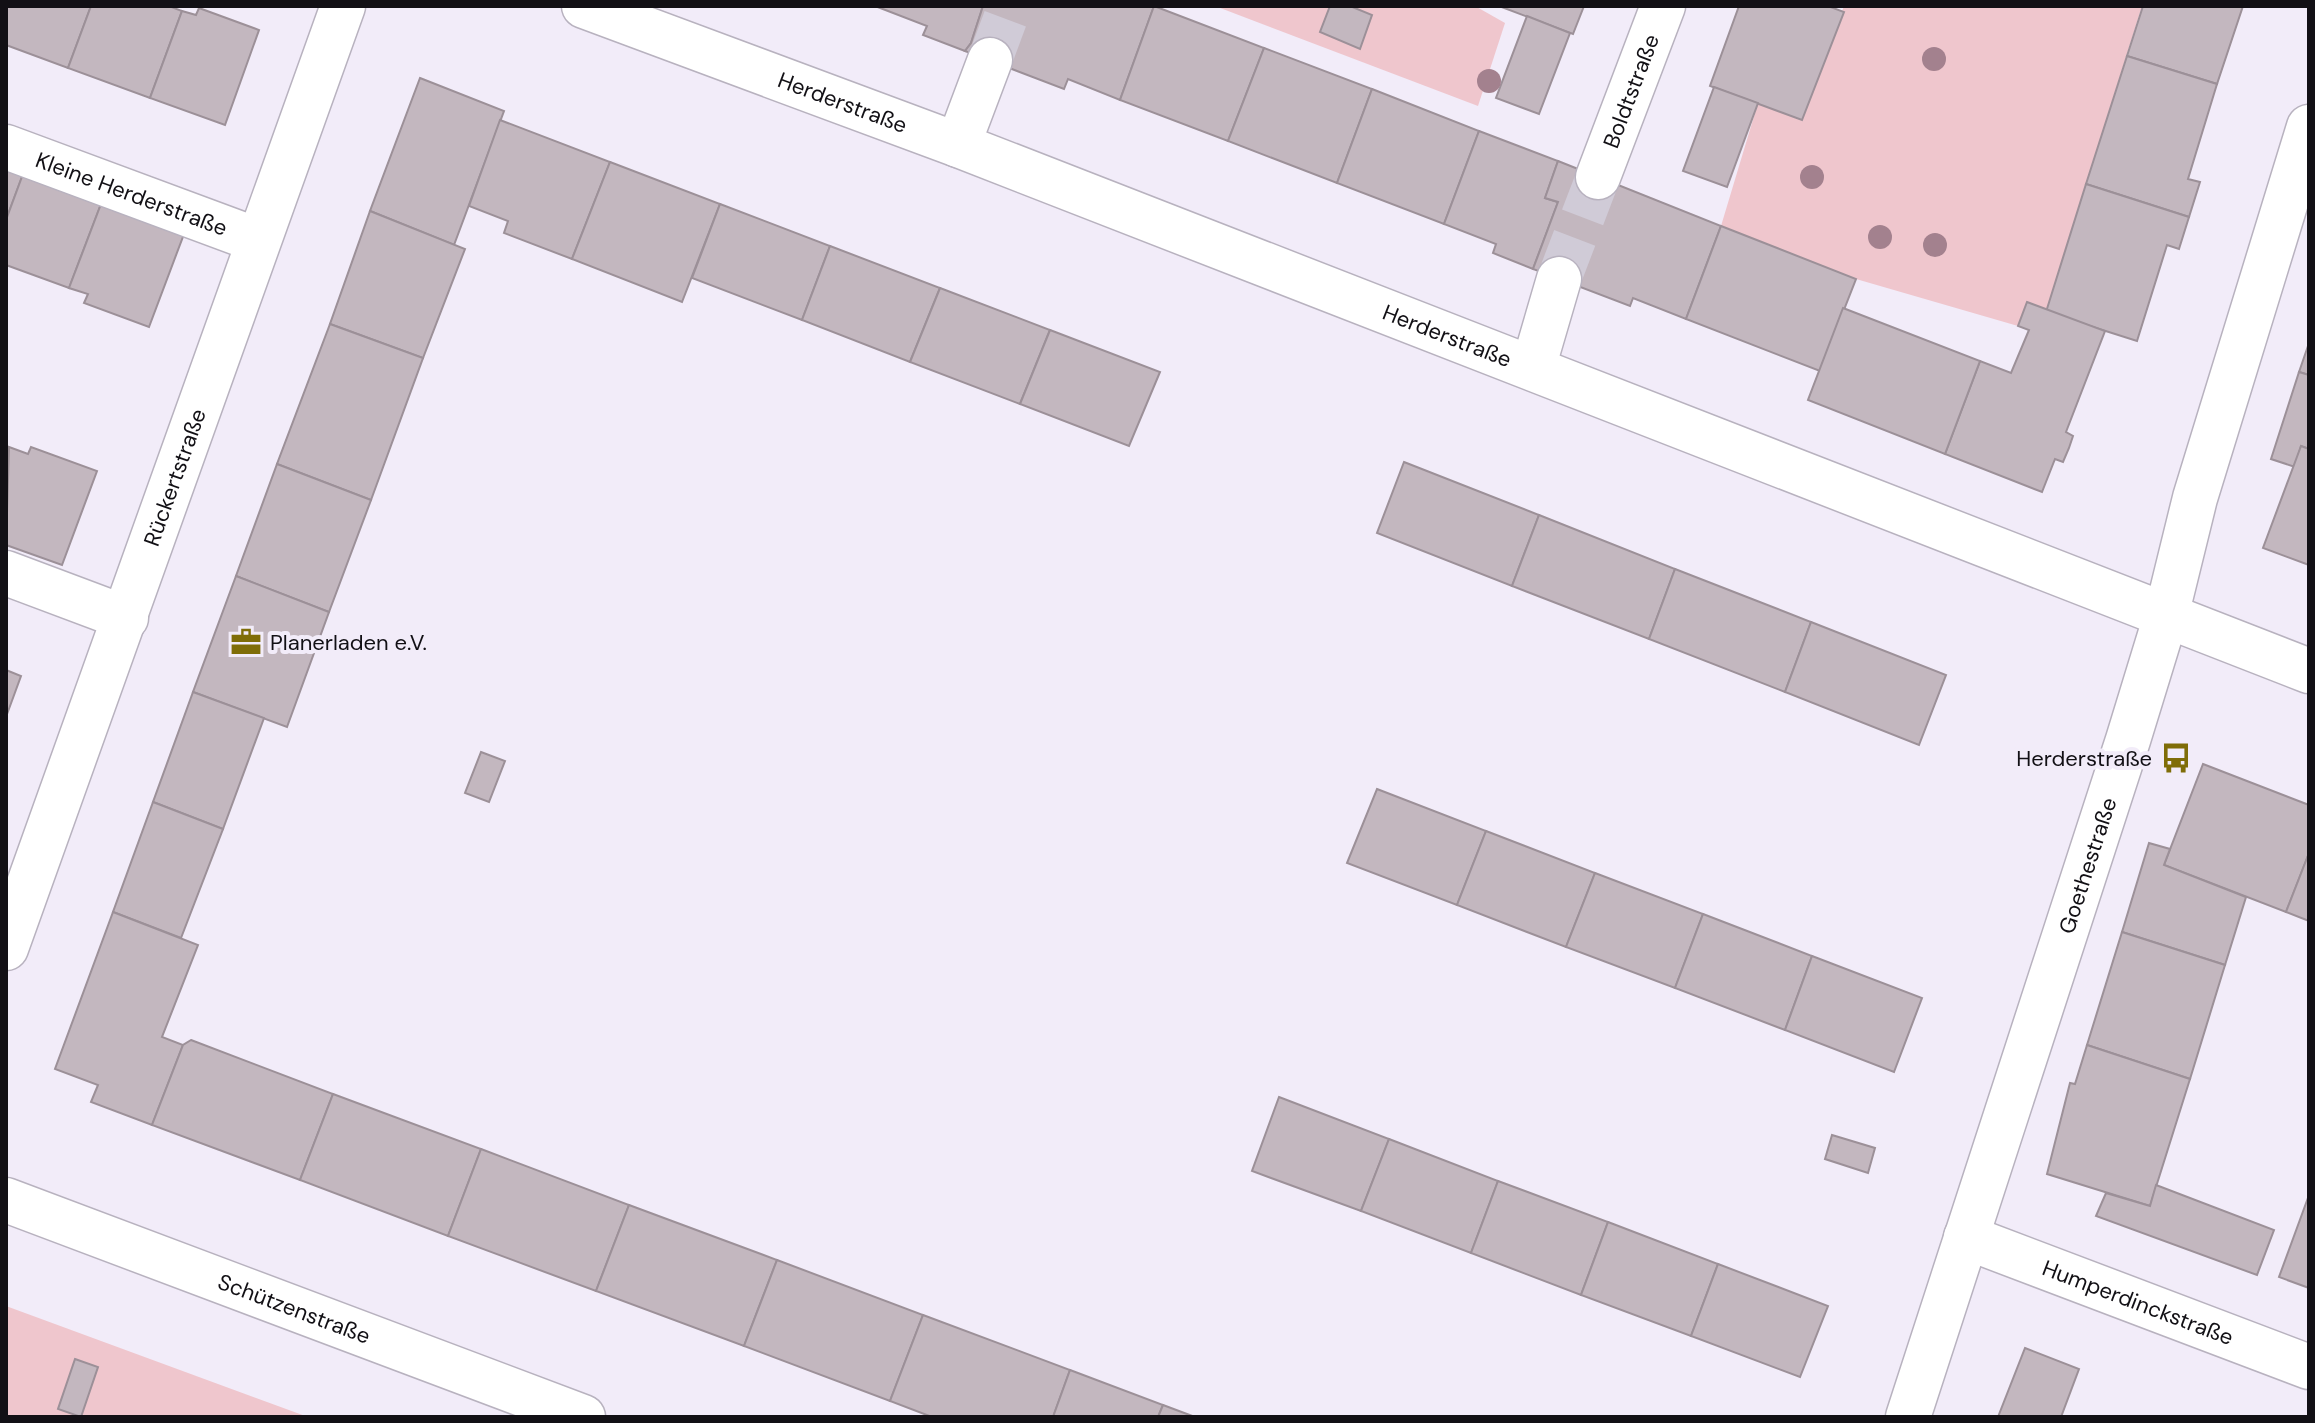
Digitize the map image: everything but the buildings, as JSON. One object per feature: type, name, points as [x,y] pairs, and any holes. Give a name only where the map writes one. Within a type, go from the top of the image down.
[{"type":"street","name":"Rückertstraße","points":[[6,948],[343,6]]},
{"type":"street","name":"Herderstraße","points":[[584,6],[958,145],[2309,671]]},
{"type":"street","name":"Boldtstraße","points":[[1598,177],[1663,6]]},
{"type":"street","points":[[958,145],[990,60]]},
{"type":"street","name":"Goethestraße","points":[[1908,1417],[2166,616],[2195,498],[2309,127]]},
{"type":"street","name":"Kleine Herderstraße","points":[[6,147],[257,240]]},
{"type":"street","points":[[1533,368],[1559,279]]},
{"type":"street","points":[[6,573],[126,618]]},
{"type":"street","name":"Schützenstraße","points":[[6,1200],[583,1417]]},
{"type":"street","name":"Humperdinckstraße","points":[[1966,1237],[2309,1367]]},
{"type":"shaded area","points":[[1215,6],[1475,6],[1505,23],[1478,106]]},
{"type":"shaded area","points":[[1844,6],[2142,6],[2046,312],[2027,302],[2018,326],[1856,279],[1721,226],[1758,103],[1802,119]]},
{"type":"shaded area","points":[[6,1306],[308,1417],[6,1417]]},
{"type":"tunnel","points":[[990,60],[1010,6]]},
{"type":"tunnel","points":[[1559,279],[1598,177]]},
{"type":"place","name":"Planerladen e.V.","points":[[246,642]]},
{"type":"place","name":"Herderstraße","points":[[2176,758]]}]
